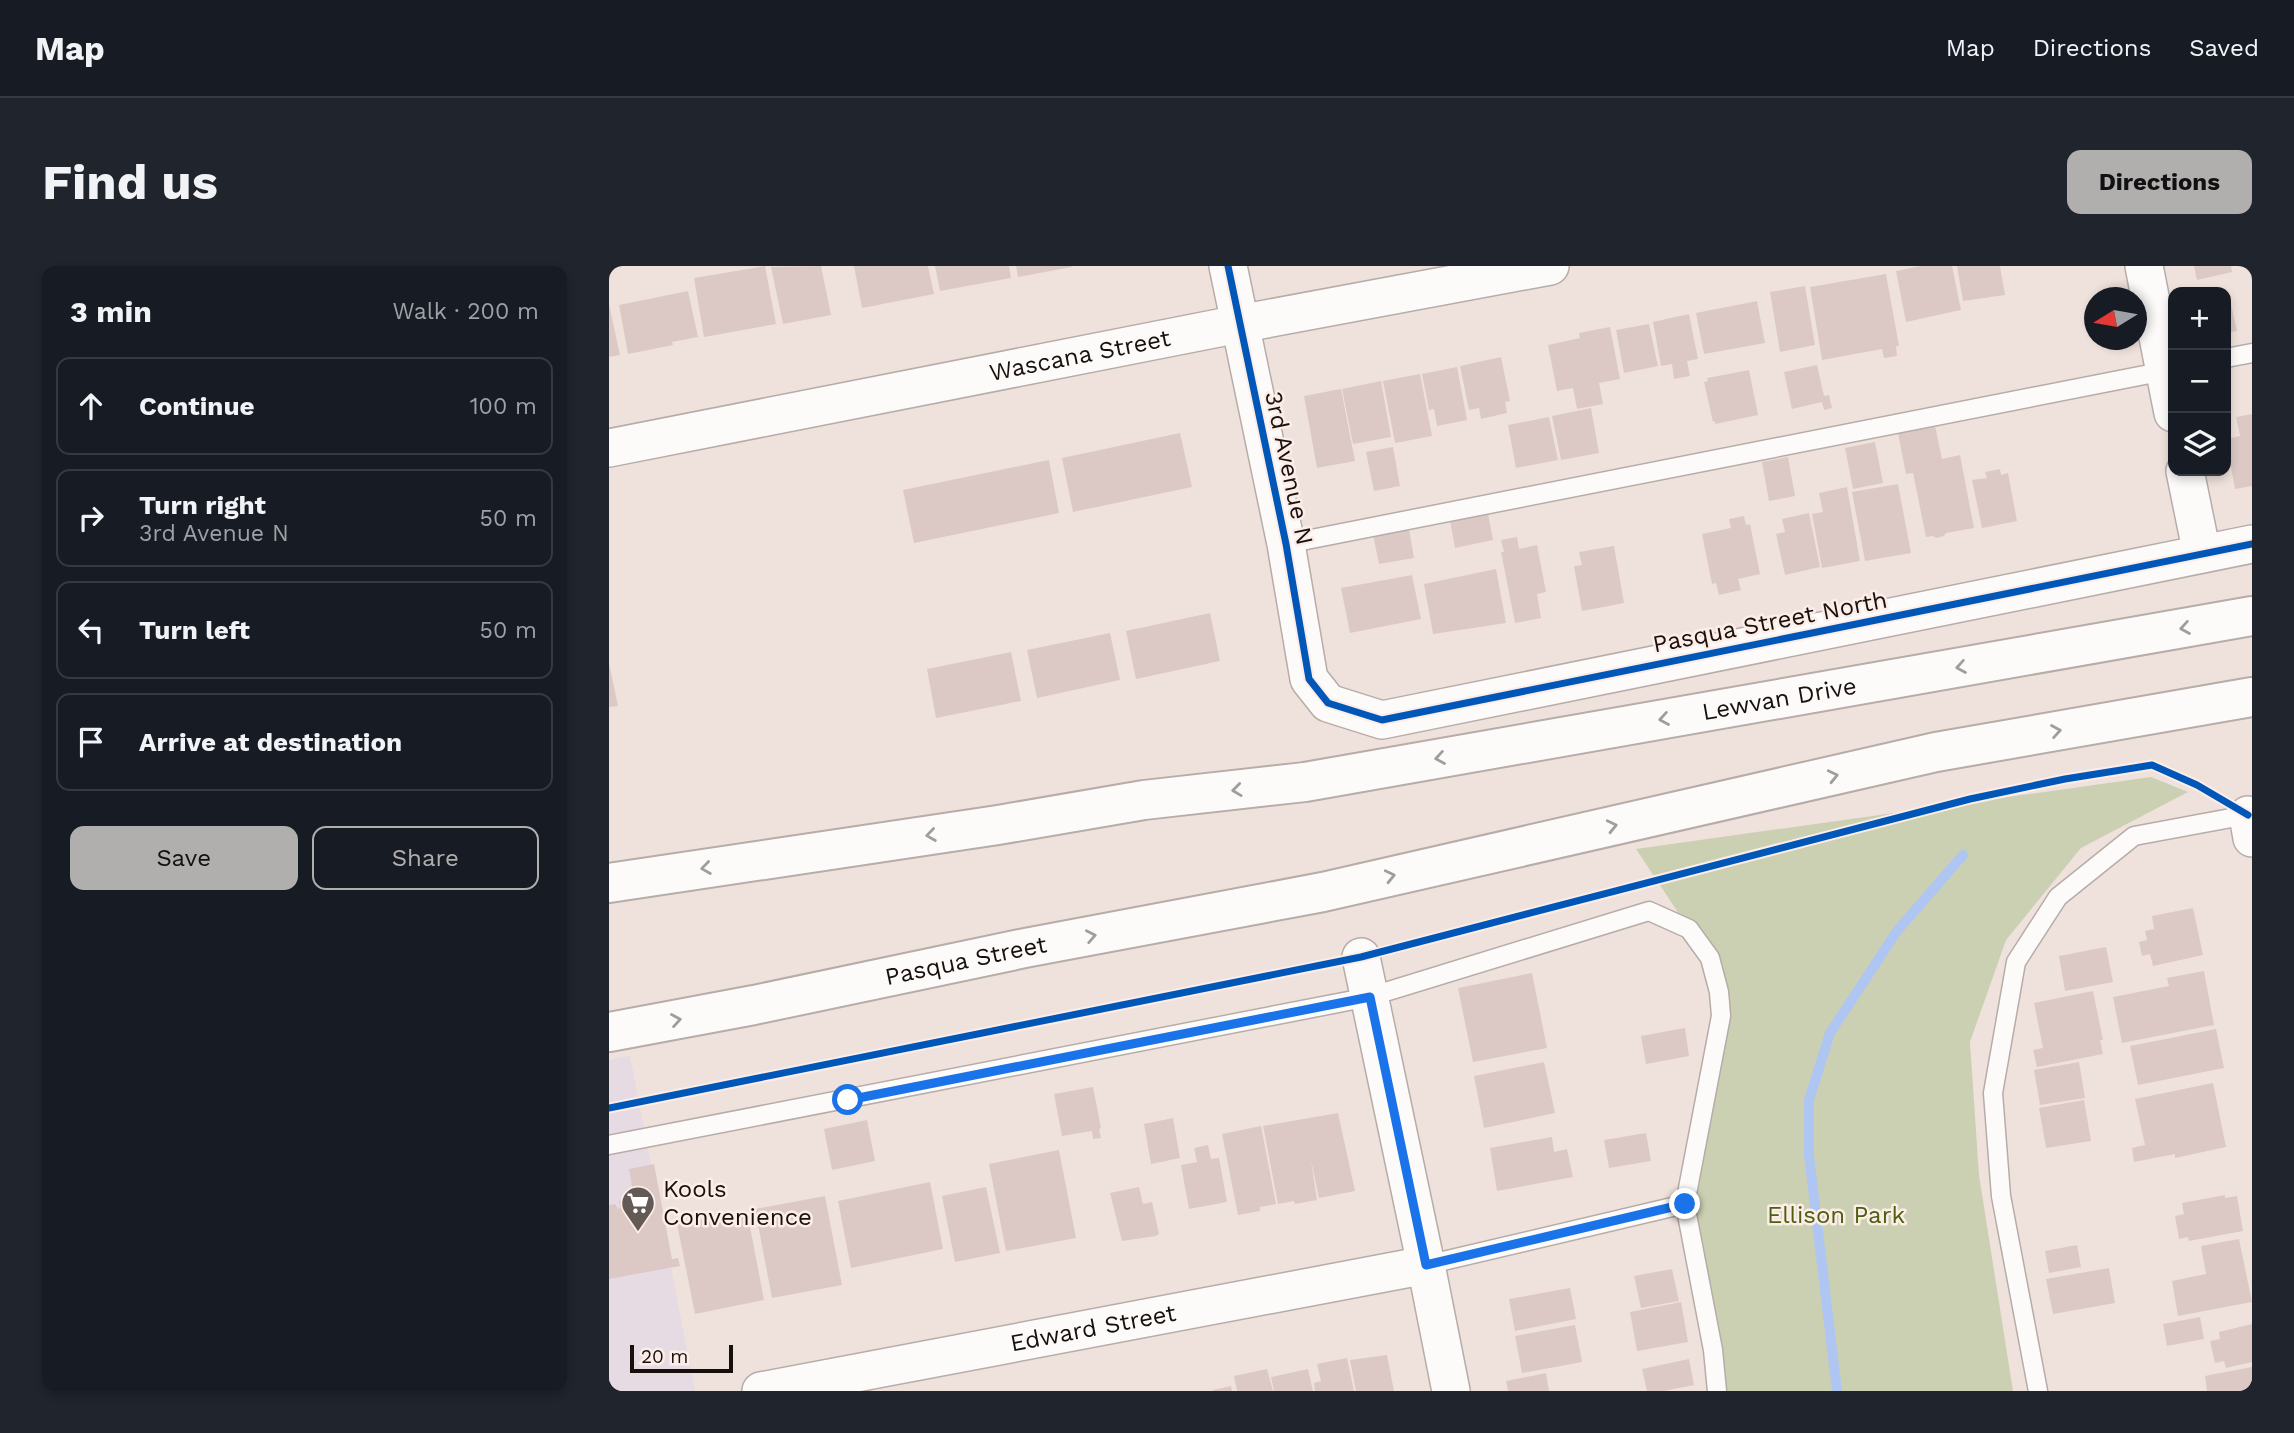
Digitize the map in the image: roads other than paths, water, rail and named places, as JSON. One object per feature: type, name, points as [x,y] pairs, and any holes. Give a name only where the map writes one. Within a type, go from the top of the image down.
[{"type":"main road","name":"Lewvan Drive","points":[[609,883],[998,825],[1143,800],[1305,782],[2252,616]]},
{"type":"main road","name":"Pasqua Street","points":[[609,1032],[754,1005],[1025,948],[1323,892],[1936,752],[2252,697]]},
{"type":"street","name":"3rd Avenue N","points":[[1228,266],[1286,544],[1309,679]]},
{"type":"street","name":"Wascana Street","points":[[609,448],[1239,324],[1550,266]]},
{"type":"street","points":[[2144,266],[2168,366]]},
{"type":"street","points":[[2186,476],[2202,554]]},
{"type":"street","name":"Pasqua Street North","points":[[1309,679],[1328,703],[1382,720],[2252,544]]},
{"type":"street","points":[[1361,957],[1451,1391]]},
{"type":"street","name":"Edward Street","points":[[761,1391],[1426,1265]]},
{"type":"lane","points":[[2231,357],[2252,353]]},
{"type":"lane","points":[[1286,544],[2168,370]]},
{"type":"lane","points":[[2038,1391],[2001,1196],[1993,1093],[2016,962],[2057,897],[2134,836],[2251,822]]},
{"type":"lane","points":[[609,1145],[1370,997],[1649,911],[1689,929],[1710,958],[1719,992],[1721,1016],[1685,1204],[1713,1350],[1717,1391]]},
{"type":"lane","points":[[1426,1265],[1685,1204]]},
{"type":"waterway","points":[[1837,1391],[1809,1156],[1809,1100],[1830,1033],[1897,931],[1963,855]]},
{"type":"place","name":"Kools Convenience","points":[[638,1233]]},
{"type":"park label","name":"Ellison Park","points":[[1836,1215]]}]
